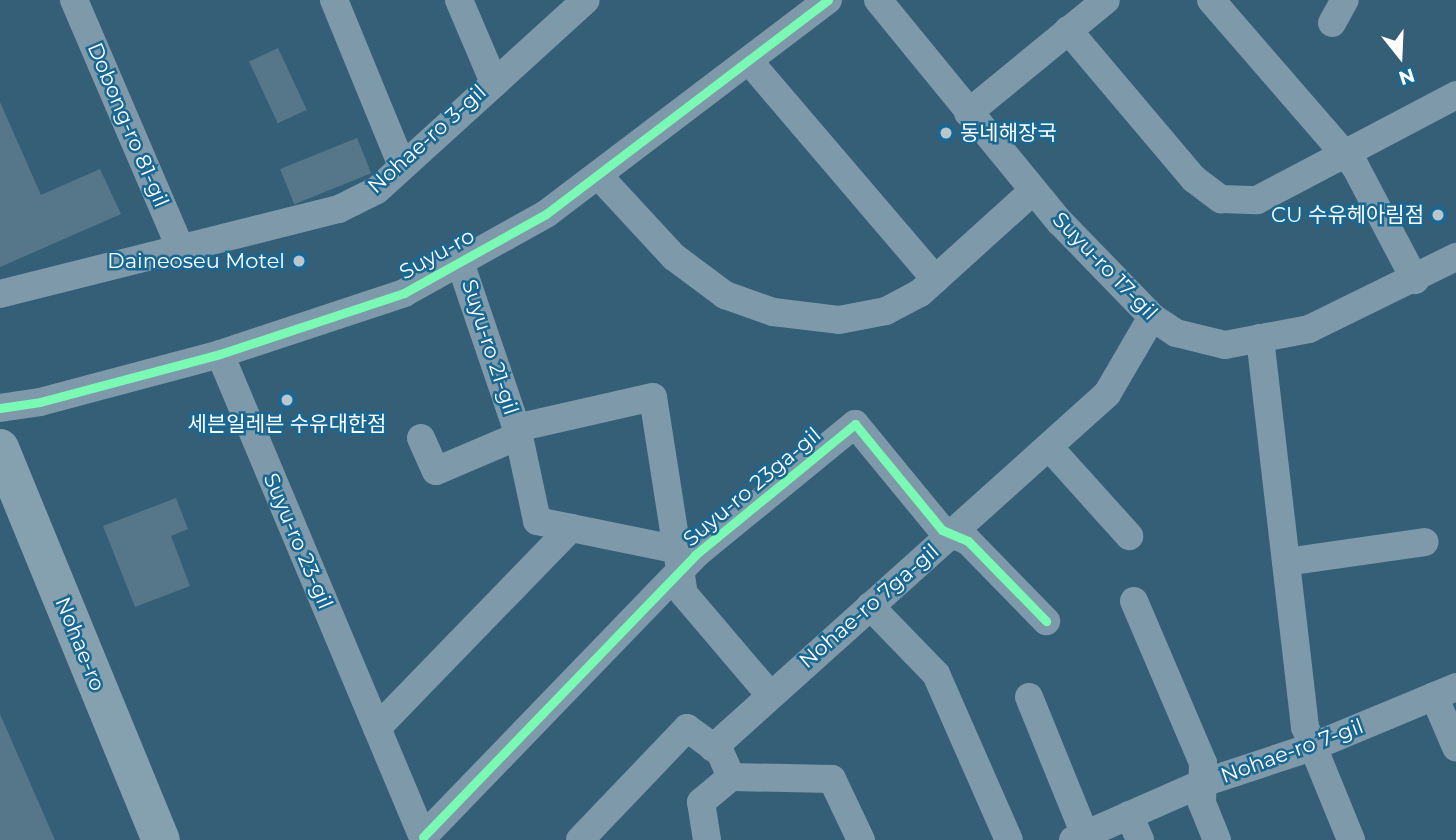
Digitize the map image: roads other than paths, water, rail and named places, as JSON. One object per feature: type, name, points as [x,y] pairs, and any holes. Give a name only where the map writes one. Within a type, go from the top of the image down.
[{"type":"main road","name":"Nohae-ro","points":[[0,448],[161,840]]},
{"type":"street","name":"Dobong-ro 81-gil","points":[[74,0],[181,250]]},
{"type":"street","points":[[334,0],[402,166]]},
{"type":"street","points":[[459,0],[493,80]]},
{"type":"street","name":"Nohae-ro 3-gil","points":[[0,295],[340,209],[377,190],[493,80],[586,0]]},
{"type":"street","name":"Suyu-ro","points":[[0,408],[220,354],[404,293],[546,214],[828,0]]},
{"type":"street","name":"Suyu-ro 17-gil","points":[[878,0],[1034,191],[1152,317],[1176,333],[1225,345],[1308,329],[1415,280],[1456,257]]},
{"type":"street","points":[[968,113],[1106,0]]},
{"type":"street","points":[[1211,0],[1345,154],[1415,280]]},
{"type":"street","points":[[1068,30],[1194,179],[1221,198],[1257,200],[1456,95]]},
{"type":"street","points":[[749,61],[935,279]]},
{"type":"street","points":[[598,175],[674,257],[725,295],[773,312],[839,320],[886,311],[935,279],[1034,191]]},
{"type":"street","name":"Suyu-ro 21-gil","points":[[460,262],[518,432],[537,521],[571,528],[680,560]]},
{"type":"street","name":"Nohae-ro 7ga-gil","points":[[713,748],[769,694],[1107,394],[1152,317]]},
{"type":"street","points":[[1260,338],[1286,562],[1312,747],[1352,840]]},
{"type":"street","name":"Suyu-ro 23-gil","points":[[220,354],[423,838]]},
{"type":"street","name":"Suyu-ro 21-gil","points":[[421,438],[436,471],[518,432],[525,426],[653,397],[684,594],[769,694]]},
{"type":"street","name":"Suyu-ro 23ga-gil","points":[[423,838],[680,560],[855,424],[951,535],[968,541],[1046,621]]},
{"type":"street","points":[[1049,447],[1129,536]]},
{"type":"street","points":[[377,729],[571,528]]},
{"type":"street","points":[[1286,562],[1426,542]]},
{"type":"street","points":[[1134,601],[1203,763],[1202,803],[1217,840]]},
{"type":"street","points":[[870,606],[936,674],[1009,840]]},
{"type":"street","points":[[1445,692],[1456,747]]},
{"type":"street","name":"Nohae-ro 7-gil","points":[[1028,697],[1079,837],[1135,828],[1203,783],[1312,747],[1445,692]]},
{"type":"street","points":[[580,840],[687,728],[713,748],[731,777]]},
{"type":"street","points":[[707,840],[701,802],[731,777],[832,779],[861,840]]},
{"type":"place","name":"동네해장국","points":[[946,133]]},
{"type":"place","name":"CU 수유헤아림점","points":[[1438,215]]},
{"type":"place","name":"Daineoseu Motel","points":[[299,261]]},
{"type":"place","name":"세븐일레븐 수유대한점","points":[[287,400]]}]
